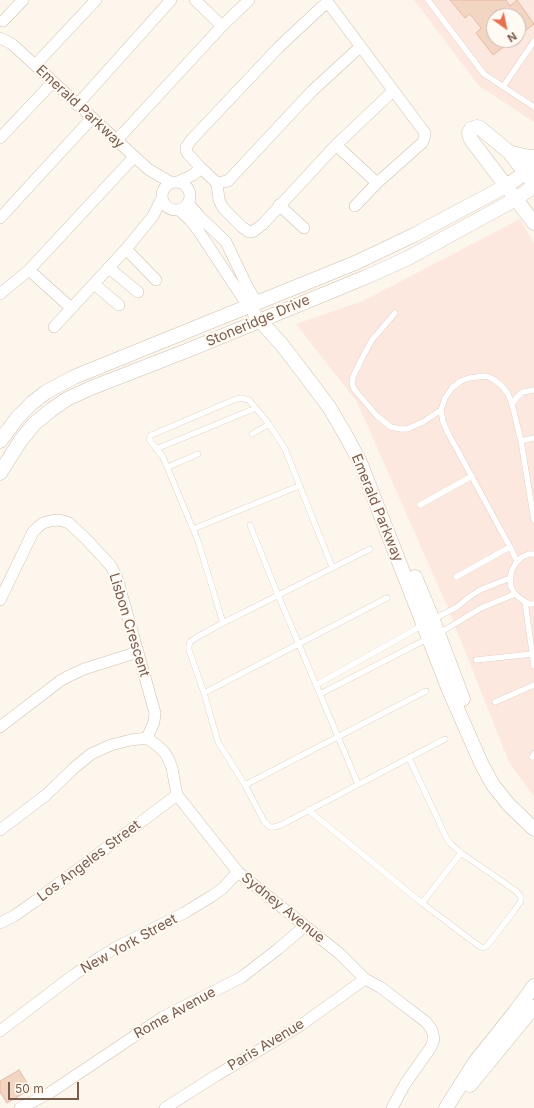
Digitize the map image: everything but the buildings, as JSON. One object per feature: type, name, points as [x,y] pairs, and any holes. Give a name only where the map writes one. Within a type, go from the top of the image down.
[{"type":"street","points":[[1,22],[23,0]]},
{"type":"street","points":[[35,65],[96,0]]},
{"type":"street","points":[[77,104],[171,0]]},
{"type":"street","points":[[195,0],[222,26]]},
{"type":"street","points":[[116,141],[222,26],[249,0]]},
{"type":"street","points":[[355,206],[424,139],[424,132],[327,1],[279,47],[188,143],[186,147],[186,150],[197,171],[217,183],[228,181],[312,91],[360,46]]},
{"type":"street","name":"Emerald Parkway","points":[[1,22],[12,44]]},
{"type":"street","name":"Emerald Parkway","points":[[0,38],[12,44],[148,169],[175,182]]},
{"type":"street","points":[[0,138],[53,82]]},
{"type":"street","points":[[217,183],[219,200],[222,208],[242,228],[250,232],[258,229],[336,145],[394,91]]},
{"type":"street","points":[[0,218],[92,118]]},
{"type":"street","points":[[534,185],[530,170],[480,128],[477,127],[471,129],[469,133],[470,136],[534,223]]},
{"type":"street","points":[[336,145],[377,184]]},
{"type":"street","points":[[509,152],[534,157]]},
{"type":"street","points":[[0,294],[29,270],[134,157]]},
{"type":"street","name":"Emerald Parkway","points":[[148,169],[162,195]]},
{"type":"street","name":"Stoneridge Drive","points":[[0,440],[18,417],[32,403],[46,392],[74,377],[362,260],[414,235],[506,186],[530,170]]},
{"type":"street","points":[[54,327],[110,268],[153,216],[166,185],[197,171]]},
{"type":"street","points":[[153,216],[179,207],[191,196],[190,191],[197,171]]},
{"type":"street","points":[[175,182],[184,184],[190,191]]},
{"type":"street","name":"Stoneridge Drive","points":[[0,473],[21,440],[34,424],[50,410],[67,399],[366,277],[408,258],[516,199],[534,185]]},
{"type":"street","points":[[162,195],[163,202],[166,206],[179,207]]},
{"type":"street","points":[[279,205],[304,228]]},
{"type":"street","name":"Emerald Parkway","points":[[179,207],[200,217],[226,242],[247,286],[253,304]]},
{"type":"street","name":"Emerald Parkway","points":[[179,207],[264,318],[299,352],[339,409],[352,432],[364,460],[428,622],[491,770],[512,801],[534,820]]},
{"type":"street","points":[[126,249],[156,280]]},
{"type":"street","points":[[110,268],[138,292]]},
{"type":"street","points":[[29,270],[71,308]]},
{"type":"street","points":[[94,284],[119,305]]},
{"type":"street","name":"Lisbon Crescent","points":[[0,600],[33,532],[43,523],[57,520],[63,520],[69,523],[106,560],[114,571],[155,713],[155,718],[147,738]]},
{"type":"street","name":"Emerald Parkway","points":[[434,636],[463,723],[485,772],[509,805],[534,829]]},
{"type":"street","points":[[0,727],[67,677],[84,669],[138,652]]},
{"type":"street","points":[[0,830],[46,795],[91,754],[111,745],[147,738]]},
{"type":"street","name":"Sydney Avenue","points":[[147,738],[158,746],[169,760],[177,795],[238,872],[340,954],[365,979],[388,993],[426,1022],[432,1030],[434,1038],[431,1047],[405,1084],[392,1108]]},
{"type":"street","name":"Los Angeles Street","points":[[0,923],[14,916],[34,902],[177,795]]},
{"type":"street","name":"New York Street","points":[[0,1031],[75,974],[117,947],[184,913],[212,896],[223,888],[238,872]]},
{"type":"street","name":"Rome Avenue","points":[[20,1108],[48,1094],[163,1017],[242,977],[305,926]]},
{"type":"street","name":"Paris Avenue","points":[[165,1108],[211,1078],[300,1025],[365,979]]},
{"type":"street","points":[[446,1108],[476,1062],[534,986]]},
{"type":"street","points":[[450,1108],[534,1007]]},
{"type":"lane","points":[[428,0],[480,70],[489,78],[534,107]]},
{"type":"lane","points":[[503,87],[534,41]]},
{"type":"lane","points":[[395,313],[372,340],[361,360],[353,377],[352,383],[354,389],[377,416],[391,426],[400,429],[407,429],[423,422],[442,410]]},
{"type":"lane","points":[[517,561],[443,422],[442,410],[445,398],[452,388],[461,381],[477,376],[486,376],[502,386],[508,394],[521,441],[534,520]]},
{"type":"lane","points":[[512,404],[523,392],[534,390]]},
{"type":"lane","points":[[223,623],[194,529],[168,467],[161,454],[149,439],[151,435],[236,399],[249,400],[269,424],[285,449],[332,568]]},
{"type":"lane","points":[[156,449],[256,408]]},
{"type":"lane","points":[[252,434],[269,424]]},
{"type":"lane","points":[[521,441],[534,438]]},
{"type":"lane","points":[[168,467],[198,454]]},
{"type":"lane","points":[[420,505],[472,476]]},
{"type":"lane","points":[[194,529],[299,486]]},
{"type":"lane","points":[[250,525],[358,784]]},
{"type":"lane","points":[[456,577],[510,547]]},
{"type":"lane","points":[[370,549],[193,639],[189,646],[189,650],[204,693],[218,742],[245,785],[264,821],[270,827],[274,827],[281,825],[445,739]]},
{"type":"lane","points":[[534,554],[529,554],[517,561],[510,578],[511,586],[515,594],[525,602],[534,604]]},
{"type":"lane","points":[[316,685],[457,607],[480,590],[510,578]]},
{"type":"lane","points":[[320,694],[434,636],[481,608],[515,594]]},
{"type":"lane","points":[[204,693],[387,598]]},
{"type":"lane","points":[[525,602],[534,666]]},
{"type":"lane","points":[[476,660],[532,654]]},
{"type":"lane","points":[[495,702],[534,685]]},
{"type":"lane","points":[[245,785],[426,691]]},
{"type":"lane","points":[[308,810],[422,903],[479,946],[484,948],[490,943],[514,911],[521,900],[521,897],[516,891],[450,844],[409,758]]},
{"type":"lane","points":[[422,903],[461,853]]},
{"type":"shaded area","points":[[414,0],[534,0],[534,122],[479,86]]},
{"type":"shaded area","points":[[520,219],[534,244],[534,797],[509,762],[448,608],[357,402],[296,324],[363,301]]}]
